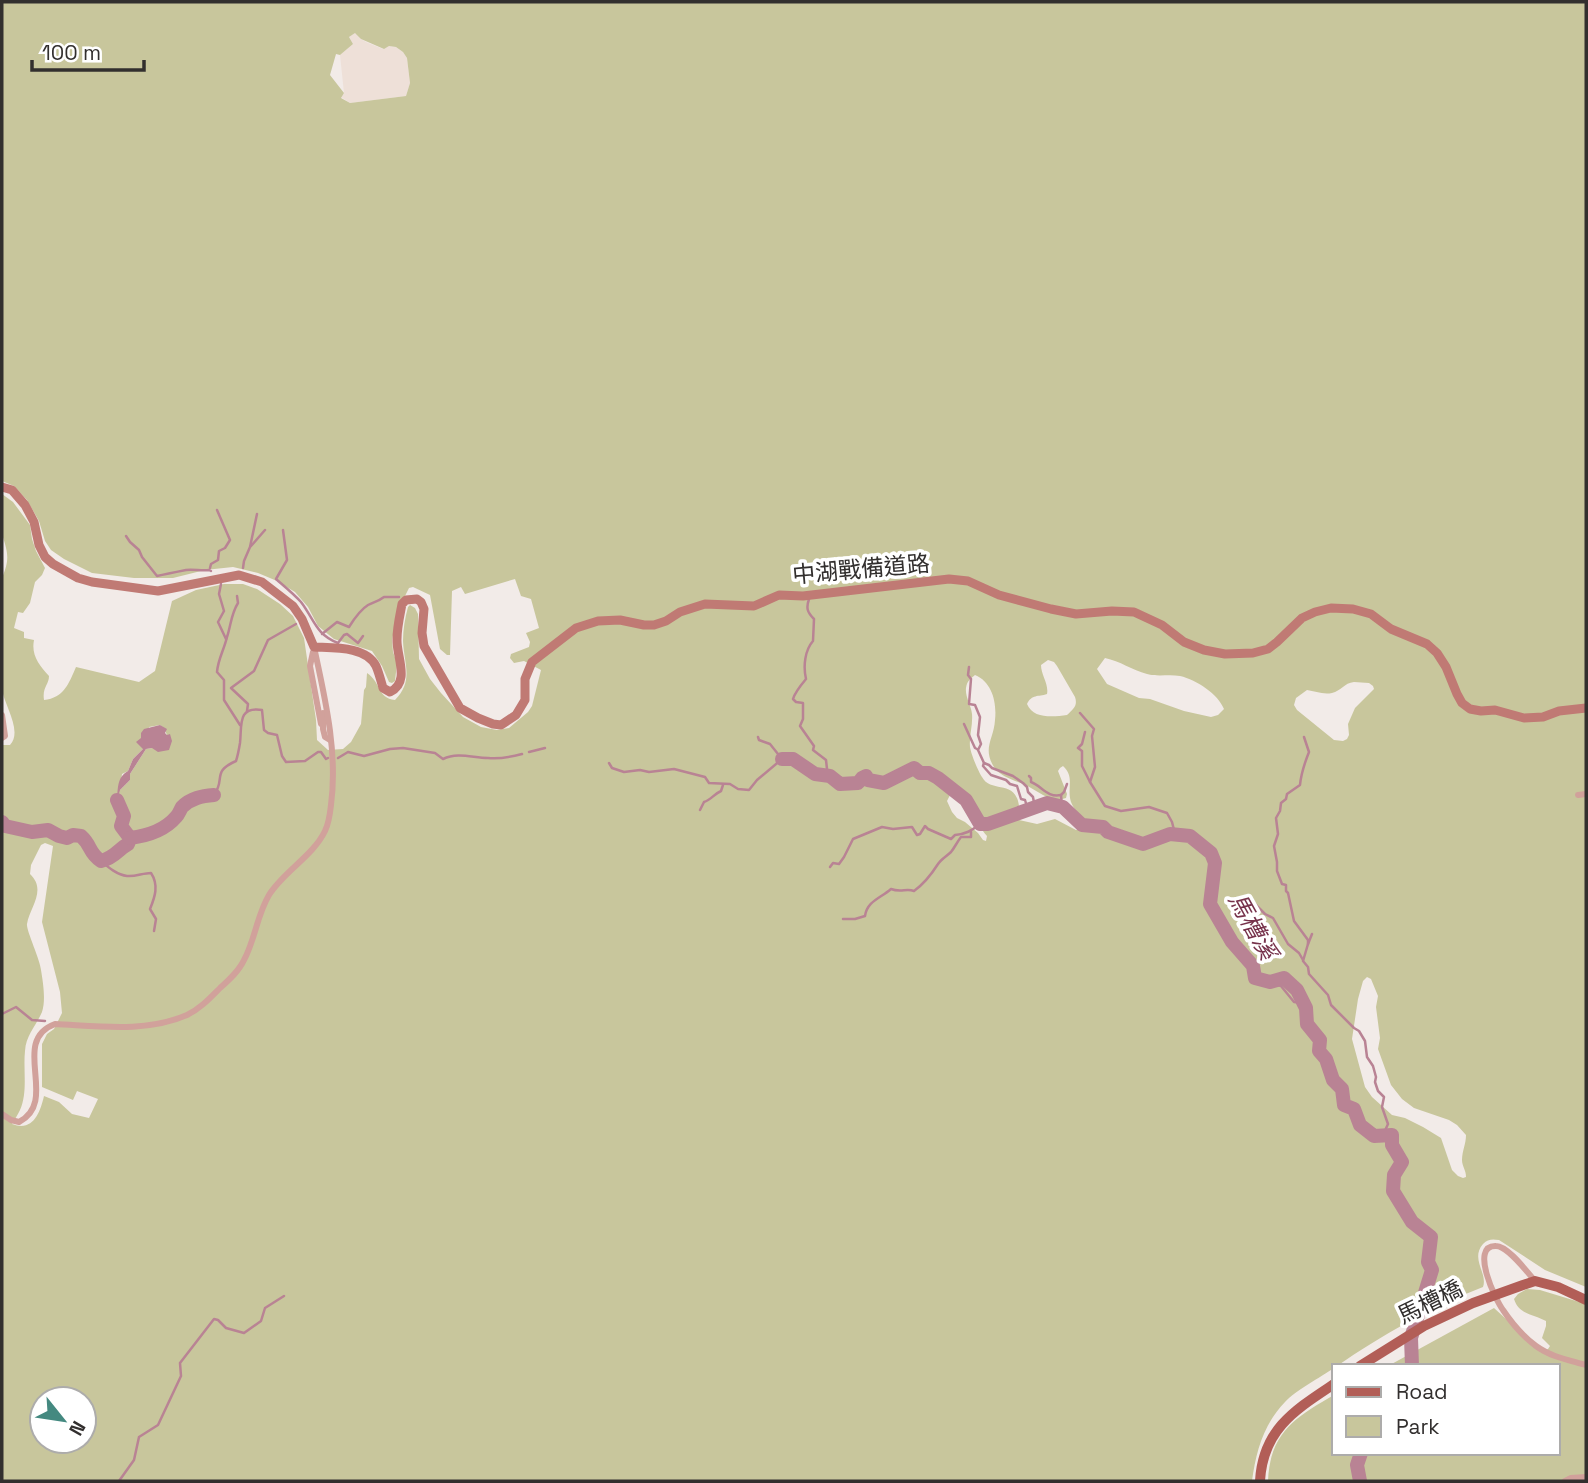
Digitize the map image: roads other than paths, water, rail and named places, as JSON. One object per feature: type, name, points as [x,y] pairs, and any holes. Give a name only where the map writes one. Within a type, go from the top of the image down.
[{"type":"main road","name":"馬槽橋","points":[[1363,1364],[1424,1326],[1473,1303],[1535,1281]]},
{"type":"main road","points":[[1535,1281],[1558,1287],[1586,1300]]},
{"type":"main road","points":[[1261,1476],[1266,1450],[1279,1426],[1332,1385]]},
{"type":"street","points":[[2,487],[12,490],[25,505],[34,522],[39,545],[45,557],[78,578],[158,591],[239,575],[262,582],[293,607],[302,619],[314,647],[331,736],[334,783],[329,820],[324,833],[270,893],[244,960],[230,978],[200,1007],[186,1015],[158,1023],[117,1027],[55,1024],[46,1027],[35,1042],[37,1091],[31,1112],[19,1122],[2,1114]]},
{"type":"street","name":"中湖戰備道路","points":[[314,647],[361,652],[372,659],[377,667],[383,688],[394,691],[398,686],[402,666],[397,649],[402,604],[406,600],[417,599],[424,609],[422,633],[425,646],[460,708],[478,719],[501,724],[516,715],[525,701],[525,680],[532,662],[576,628],[598,621],[620,620],[654,625],[680,612],[705,604],[754,606],[779,596],[803,596],[949,579],[968,582],[999,595],[1076,614],[1134,612],[1162,625],[1184,642],[1225,654],[1253,653],[1268,649],[1302,618],[1315,612],[1331,608],[1353,609],[1371,614],[1391,629],[1427,644],[1437,653],[1462,703],[1470,709],[1495,710],[1524,718],[1586,708]]},
{"type":"street","points":[[314,647],[310,666],[319,727],[323,737],[330,740]]},
{"type":"street","points":[[314,647],[323,729]]},
{"type":"street","points":[[2,715],[5,736],[2,738]]},
{"type":"street","points":[[318,715],[325,737],[330,740]]},
{"type":"street","points":[[1578,795],[1586,794]]},
{"type":"street","points":[[1535,1281],[1508,1251],[1493,1245],[1488,1248],[1483,1262],[1491,1288],[1502,1310],[1536,1346],[1553,1356],[1586,1365]]},
{"type":"street","points":[[1565,1481],[1586,1477]]},
{"type":"waterway","points":[[210,568],[211,564],[218,560],[219,551],[225,548],[230,540],[217,510]]},
{"type":"waterway","points":[[243,568],[257,514]]},
{"type":"waterway","points":[[251,546],[265,530]]},
{"type":"waterway","points":[[283,530],[287,560],[276,579],[301,602],[320,631],[331,640],[338,643],[347,634],[358,643],[363,636]]},
{"type":"waterway","points":[[126,536],[157,576],[186,570],[211,571]]},
{"type":"waterway","points":[[221,584],[219,594],[224,611],[218,622],[226,639]]},
{"type":"waterway","points":[[237,596],[238,603],[232,615],[217,672],[224,680],[224,700],[240,725]]},
{"type":"waterway","points":[[322,634],[337,622],[349,627],[365,607],[384,597],[399,597]]},
{"type":"waterway","points":[[809,599],[808,610],[814,619],[813,641],[805,658],[806,679],[793,699],[803,703],[800,726],[814,746],[813,750],[826,760],[826,776]]},
{"type":"waterway","points":[[247,711],[248,704],[231,688],[254,671],[268,640],[296,624]]},
{"type":"waterway","points":[[969,667],[969,704],[975,705],[980,717],[978,735],[981,744],[978,750],[984,763],[1023,783],[1033,797],[1035,808]]},
{"type":"waterway","points":[[214,795],[221,772],[236,761],[242,719],[248,711],[262,710],[264,730],[277,735],[286,762],[305,761],[318,752],[328,758]]},
{"type":"waterway","points":[[1080,713],[1094,729],[1092,736],[1095,767],[1090,782],[1105,806],[1121,811],[1149,807],[1167,813],[1175,834]]},
{"type":"waterway","points":[[964,724],[977,749]]},
{"type":"waterway","points":[[1085,732],[1078,748],[1082,751],[1082,766],[1090,782]]},
{"type":"waterway","points":[[609,763],[612,768],[624,772],[674,769],[705,777],[709,783],[730,784],[738,789],[749,790],[782,759],[770,744],[758,737]]},
{"type":"waterway","points":[[1304,737],[1309,752],[1300,785],[1287,794],[1276,818],[1278,834],[1274,846],[1277,871],[1282,884],[1286,885],[1294,921],[1308,940],[1303,961],[1309,974],[1328,995],[1331,1005],[1359,1031],[1365,1041],[1378,1091],[1384,1097],[1382,1107],[1388,1124],[1383,1135]]},
{"type":"waterway","points":[[338,758],[348,752],[364,756],[403,748],[435,753],[443,759],[460,756],[501,758],[522,754]]},
{"type":"waterway","points":[[529,752],[545,748]]},
{"type":"waterway","name":"馬槽溪","points":[[782,759],[793,759],[815,774],[830,776],[840,784],[858,783],[866,776],[868,780],[884,783],[914,768],[920,773],[929,773],[938,778],[966,800],[980,824],[988,824],[1047,803],[1063,807],[1082,825],[1103,827],[1108,832],[1143,844],[1170,834],[1190,836],[1211,853],[1215,863],[1210,904],[1232,942],[1253,966],[1255,978],[1270,982],[1284,978],[1297,990],[1306,1008],[1307,1024],[1320,1040],[1319,1051],[1326,1059],[1333,1080],[1342,1089],[1344,1105],[1354,1109],[1360,1125],[1374,1136],[1392,1135],[1392,1145],[1402,1162],[1394,1175],[1393,1191],[1412,1222],[1431,1237],[1428,1262],[1432,1270],[1411,1338],[1412,1364]]},
{"type":"waterway","points":[[984,763],[983,766],[991,775],[1017,786],[1028,810]]},
{"type":"waterway","points":[[1029,776],[1031,782],[1048,793],[1061,795],[1062,807]]},
{"type":"waterway","points":[[1061,795],[1067,784]]},
{"type":"waterway","points":[[700,810],[704,802],[721,791],[723,785]]},
{"type":"waterway","points":[[130,838],[161,829],[172,822],[189,801],[214,795]]},
{"type":"waterway","points":[[2,822],[5,826],[32,832],[48,830],[67,838],[73,835],[81,836],[101,861],[110,858],[128,844],[130,838],[121,826],[124,816],[117,800]]},
{"type":"waterway","points":[[830,867],[833,863],[839,864],[853,839],[882,827],[912,827],[917,835],[925,826],[951,839],[980,824]]},
{"type":"waterway","points":[[843,919],[865,916],[871,903],[891,889],[914,891],[928,879],[961,837],[971,837],[971,832]]},
{"type":"waterway","points":[[101,861],[123,875],[151,873],[156,886],[150,909],[156,919],[154,931]]},
{"type":"waterway","points":[[1254,903],[1273,918],[1288,944],[1303,960]]},
{"type":"waterway","points":[[1308,944],[1312,934]]},
{"type":"waterway","points":[[1270,982],[1281,986],[1294,1002],[1303,1003]]},
{"type":"waterway","points":[[2,1014],[16,1007],[32,1020],[45,1021]]},
{"type":"waterway","points":[[119,1481],[134,1460],[139,1437],[158,1425],[181,1376],[180,1363],[214,1319],[226,1328],[244,1333],[261,1321],[265,1308],[284,1296]]},
{"type":"waterway","name":"馬槽溪","points":[[1360,1455],[1357,1465],[1360,1481]]}]
